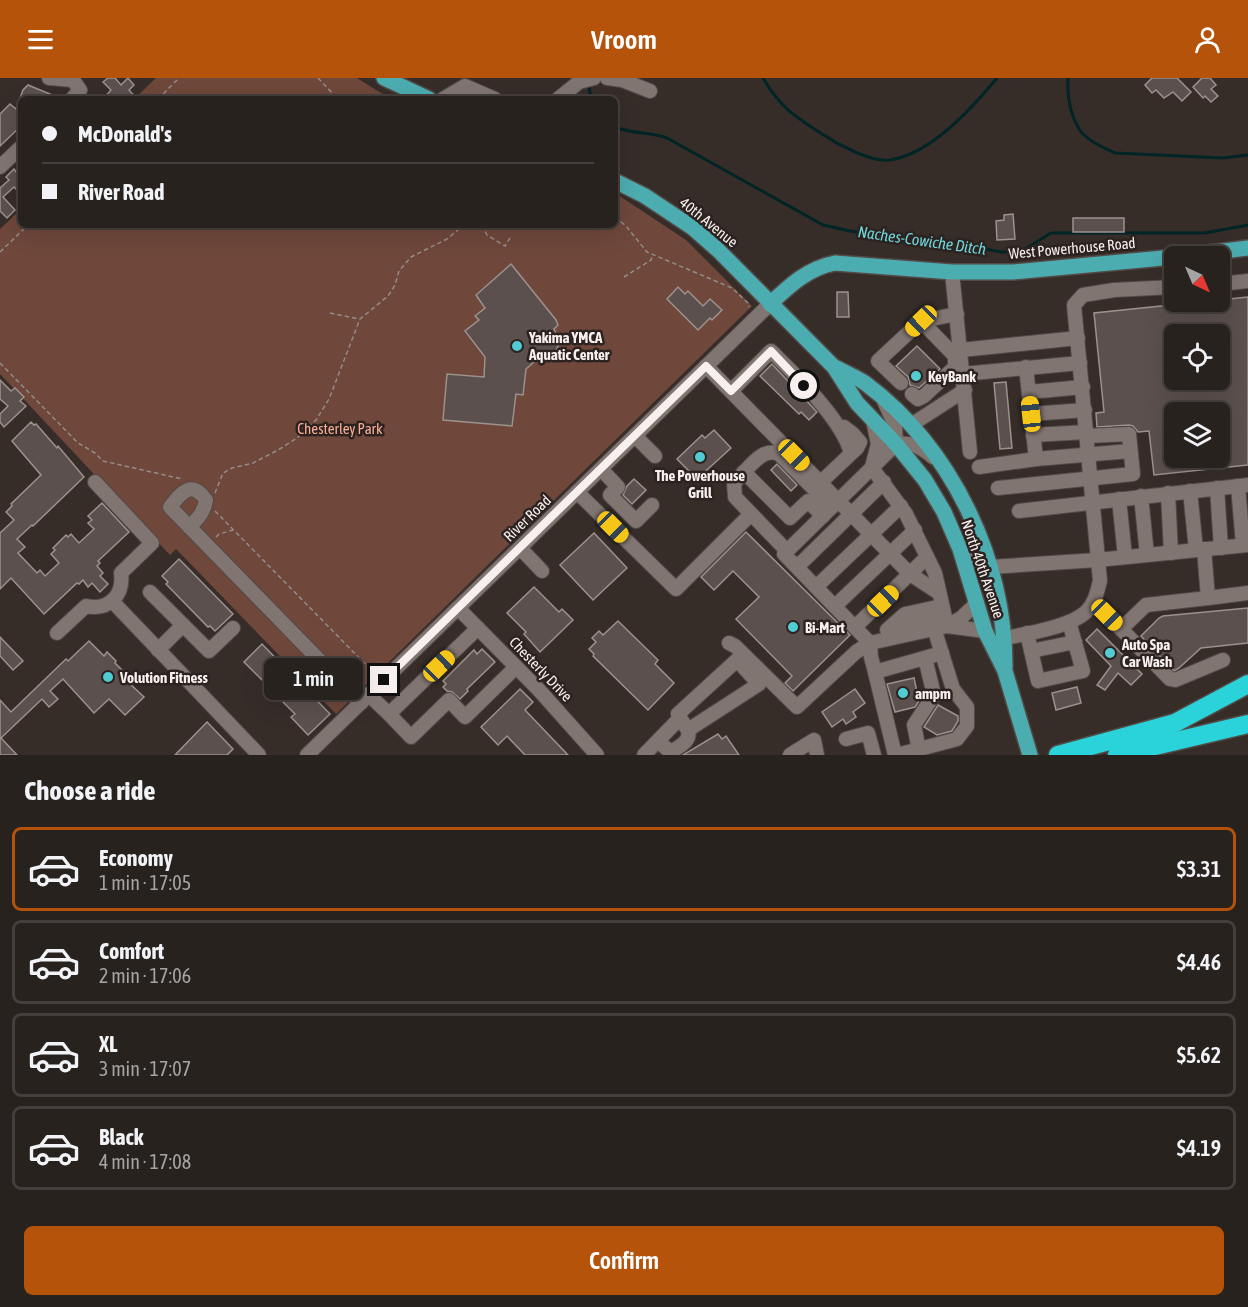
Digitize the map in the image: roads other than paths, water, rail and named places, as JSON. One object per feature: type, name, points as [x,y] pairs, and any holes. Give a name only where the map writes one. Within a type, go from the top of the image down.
[{"type":"highway","points":[[1058,755],[1175,723],[1248,684]]},
{"type":"highway","points":[[1117,755],[1248,724]]},
{"type":"main road","points":[[384,78],[423,96]]},
{"type":"main road","name":"40th Avenue","points":[[618,182],[645,196],[693,228],[718,250],[770,304]]},
{"type":"main road","points":[[1230,250],[1248,248]]},
{"type":"main road","name":"West Powerhouse Road","points":[[770,304],[786,288],[808,272],[835,263],[952,272],[1040,271],[1164,258]]},
{"type":"main road","name":"North 40th Avenue","points":[[770,304],[834,367],[857,403],[916,467],[944,512],[960,549],[984,631],[1005,671],[1030,755]]},
{"type":"main road","name":"North 40th Avenue","points":[[834,367],[864,382],[911,425],[939,462],[967,507],[990,567],[1005,638],[1005,671]]},
{"type":"street","points":[[49,78],[73,80],[80,90],[75,96]]},
{"type":"street","points":[[561,96],[579,82],[594,78]]},
{"type":"street","points":[[607,78],[622,80],[650,91]]},
{"type":"street","points":[[448,96],[465,86],[488,96]]},
{"type":"street","points":[[0,167],[18,150]]},
{"type":"street","points":[[952,272],[957,314],[958,353],[965,390],[970,452]]},
{"type":"street","points":[[1230,283],[1248,281]]},
{"type":"street","points":[[1005,638],[1069,622],[1086,612],[1096,597],[1100,581],[1074,305],[1083,295],[1114,290],[1164,288]]},
{"type":"street","name":"River Road","points":[[307,755],[770,304]]},
{"type":"street","points":[[901,384],[878,361],[921,321],[957,314]]},
{"type":"street","points":[[921,321],[958,353],[1078,338]]},
{"type":"street","points":[[731,391],[771,351],[833,419],[854,434],[860,442],[821,482]]},
{"type":"street","points":[[912,394],[918,399],[924,396],[955,367],[958,353]]},
{"type":"street","points":[[963,374],[1080,363]]},
{"type":"street","points":[[706,366],[821,482],[831,508]]},
{"type":"street","points":[[1026,367],[1036,459]]},
{"type":"street","points":[[1029,392],[1083,387]]},
{"type":"street","points":[[911,425],[965,390]]},
{"type":"street","points":[[884,401],[895,425],[896,444]]},
{"type":"street","points":[[1031,414],[1085,410]]},
{"type":"street","points":[[872,468],[878,444],[873,420]]},
{"type":"street","points":[[1033,435],[1129,434],[1133,474],[1147,555]]},
{"type":"street","points":[[635,436],[655,456]]},
{"type":"street","points":[[872,468],[884,482],[915,530],[935,573],[941,614],[942,653],[953,689],[967,707],[967,726],[957,739],[896,755],[871,657],[870,643],[784,554],[896,444],[908,442],[914,444],[939,462]]},
{"type":"street","points":[[979,467],[1036,459],[1130,451]]},
{"type":"street","points":[[788,551],[735,497],[734,483],[744,472],[766,453],[779,454],[831,508]]},
{"type":"street","points":[[872,468],[890,460],[903,459],[916,467]]},
{"type":"street","points":[[601,469],[623,482],[610,495],[636,521],[652,505]]},
{"type":"street","points":[[744,472],[790,518]]},
{"type":"street","points":[[998,488],[1133,474]]},
{"type":"street","points":[[57,633],[86,606],[93,608],[112,602],[120,591],[121,573],[152,543],[95,482]]},
{"type":"street","points":[[797,567],[884,482]]},
{"type":"street","points":[[960,549],[990,567],[1097,560],[1245,545],[1243,485],[1092,501],[1019,512]]},
{"type":"street","points":[[1217,488],[1221,548]]},
{"type":"street","points":[[1190,491],[1208,598]]},
{"type":"street","points":[[577,492],[676,589],[751,514]]},
{"type":"street","points":[[1167,493],[1171,553]]},
{"type":"street","points":[[1119,499],[1125,557]]},
{"type":"street","points":[[773,536],[808,501],[852,513],[910,574],[941,614],[984,631]]},
{"type":"street","points":[[816,587],[900,506]]},
{"type":"street","points":[[189,527],[365,699],[389,714],[411,737],[448,700],[465,717],[516,667]]},
{"type":"street","points":[[835,606],[915,530]]},
{"type":"street","points":[[520,548],[542,571]]},
{"type":"street","points":[[855,627],[927,557]]},
{"type":"street","points":[[150,592],[209,651],[233,627]]},
{"type":"street","points":[[1121,629],[1146,605],[1248,593]]},
{"type":"street","points":[[112,602],[259,755]]},
{"type":"street","points":[[1093,602],[1170,679],[1175,680],[1223,660]]},
{"type":"street","points":[[729,643],[735,646],[797,707],[856,652],[870,643],[941,614],[961,618],[977,603]]},
{"type":"street","name":"Chesterly Drive","points":[[458,608],[516,667],[589,752]]},
{"type":"street","points":[[1027,633],[1038,681],[1083,671],[1069,622]]},
{"type":"street","points":[[158,650],[183,625]]},
{"type":"street","points":[[389,714],[478,628]]},
{"type":"street","points":[[1031,651],[1075,642]]},
{"type":"street","points":[[875,672],[942,653]]},
{"type":"street","points":[[919,750],[914,725],[934,695],[925,658]]},
{"type":"street","points":[[644,755],[658,741],[684,724],[759,684],[737,660],[678,714],[684,724],[689,735],[687,741],[673,751],[668,750],[658,741]]},
{"type":"street","points":[[846,740],[868,733],[874,755]]},
{"type":"street","points":[[790,755],[814,740],[817,755]]},
{"type":"waterway","points":[[763,78],[782,104],[803,122],[845,147],[865,156],[883,160],[905,156],[935,139],[963,116],[997,78]]},
{"type":"waterway","points":[[1068,78],[1070,104],[1079,129],[1091,140],[1115,153],[1223,158],[1248,155]]},
{"type":"waterway","name":"Naches-Cowiche Ditch","points":[[589,86],[591,96]]},
{"type":"waterway","name":"Naches-Cowiche Ditch","points":[[618,128],[667,138],[823,225],[898,239],[954,243],[1001,252],[1022,251],[1051,233],[1205,233],[1248,225]]},
{"type":"place","name":"Yakima YMCA Aquatic Center","points":[[517,346]]},
{"type":"place","name":"KeyBank","points":[[916,376]]},
{"type":"place","name":"The Powerhouse Grill","points":[[700,457]]},
{"type":"place","name":"Bi-Mart","points":[[793,627]]},
{"type":"place","name":"Auto Spa Car Wash","points":[[1110,653]]},
{"type":"place","name":"Volution Fitness","points":[[108,677]]},
{"type":"place","name":"ampm","points":[[903,693]]},
{"type":"park label","name":"Chesterley Park","points":[[340,428]]}]
